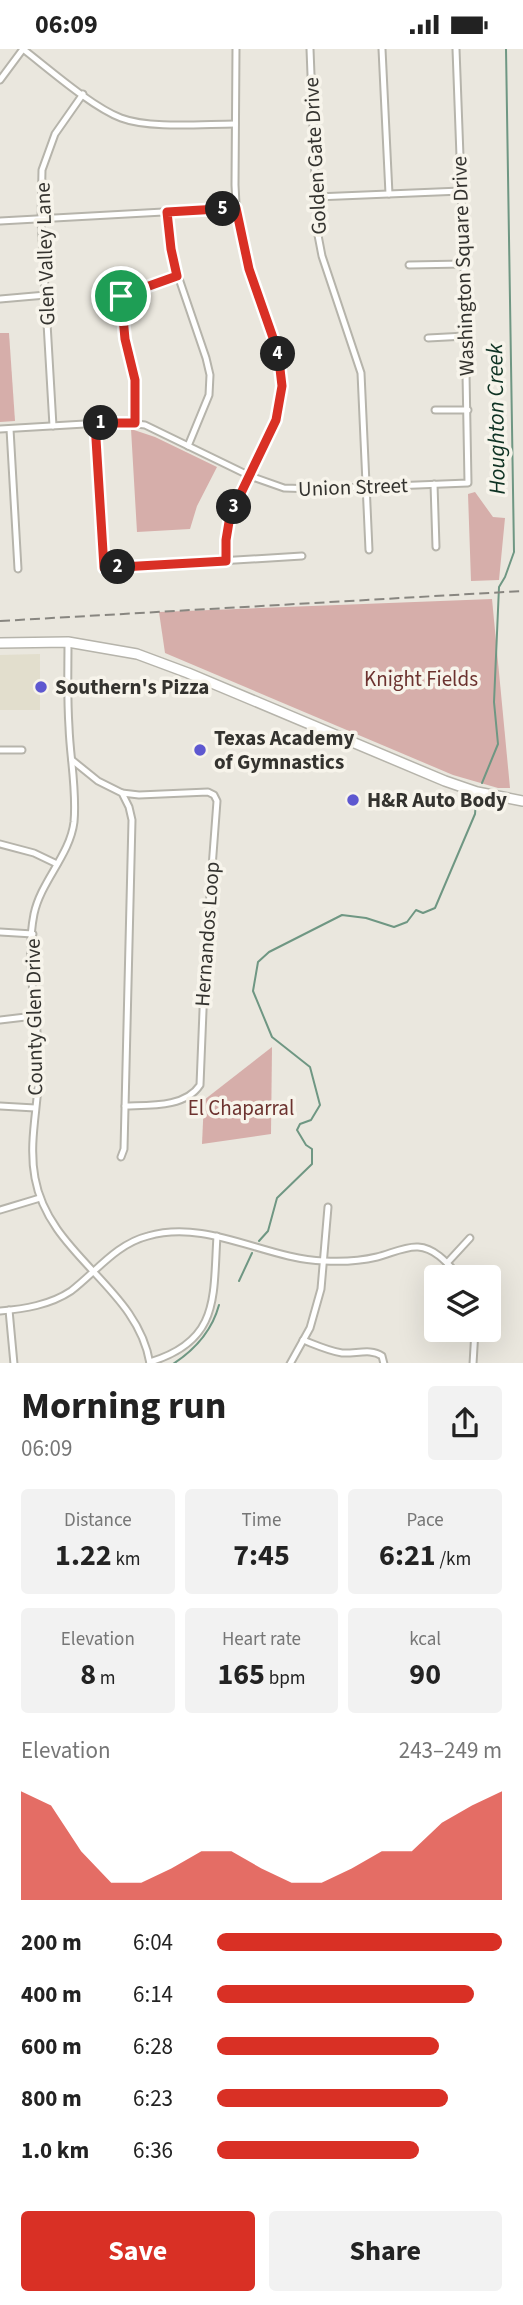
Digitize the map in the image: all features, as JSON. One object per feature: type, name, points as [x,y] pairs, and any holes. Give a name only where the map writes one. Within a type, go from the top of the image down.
[{"type":"main road","points":[[0,643],[68,642],[137,654],[162,662],[445,781],[477,792],[523,801]]},
{"type":"street","points":[[0,80],[23,49],[104,110],[131,121],[144,124],[235,124]]},
{"type":"street","points":[[226,561],[230,516],[276,420],[282,386],[278,352],[249,269],[236,208],[236,49]]},
{"type":"street","name":"Golden Gate Drive","points":[[310,49],[319,243],[361,373],[369,549]]},
{"type":"street","points":[[382,49],[389,194]]},
{"type":"street","name":"Washington Square Drive","points":[[456,49],[468,483]]},
{"type":"street","name":"Glen Valley Lane","points":[[53,426],[41,182],[45,158],[55,134],[83,94]]},
{"type":"street","points":[[316,197],[461,191]]},
{"type":"street","points":[[0,221],[236,208]]},
{"type":"street","points":[[167,212],[177,276],[210,376],[209,395],[188,446]]},
{"type":"street","points":[[409,265],[464,264]]},
{"type":"street","points":[[135,423],[135,380],[125,339],[121,296],[177,276]]},
{"type":"street","points":[[0,299],[46,295]]},
{"type":"street","points":[[428,338],[466,336]]},
{"type":"street","points":[[435,410],[468,410]]},
{"type":"street","points":[[95,423],[104,568],[302,556]]},
{"type":"street","name":"Union Street","points":[[0,429],[135,423],[159,431],[250,476],[284,488],[468,483]]},
{"type":"street","points":[[10,429],[19,569]]},
{"type":"street","points":[[434,484],[436,547]]},
{"type":"street","name":"County Glen Drive","points":[[68,642],[68,697],[75,809],[67,846],[38,902],[33,933],[34,1016],[39,1066],[33,1170],[40,1198],[54,1227],[130,1314],[146,1346],[150,1362]]},
{"type":"street","points":[[0,750],[22,750]]},
{"type":"street","name":"Hernandos Loop","points":[[71,759],[98,781],[122,793],[139,795],[208,792],[214,795],[217,801],[205,961],[200,1085],[191,1094],[160,1105],[125,1106]]},
{"type":"street","points":[[121,1157],[124,1149],[133,826],[130,807],[122,793]]},
{"type":"street","points":[[0,844],[34,853],[57,864]]},
{"type":"street","points":[[0,932],[33,933]]},
{"type":"street","points":[[0,1020],[34,1016]]},
{"type":"street","points":[[0,1106],[35,1108]]},
{"type":"street","points":[[0,1210],[40,1198]]},
{"type":"street","points":[[290,1363],[316,1309],[324,1261],[328,1207]]},
{"type":"street","points":[[0,1311],[42,1304],[58,1298],[73,1289],[123,1247],[150,1235],[178,1233],[217,1236],[294,1258],[324,1261],[362,1260],[416,1247],[433,1252],[447,1263],[470,1238]]},
{"type":"street","points":[[150,1362],[187,1344],[206,1322],[213,1301],[217,1236]]},
{"type":"street","points":[[9,1310],[14,1363]]},
{"type":"street","points":[[303,1340],[324,1349],[344,1353],[375,1352],[382,1356],[384,1363]]},
{"type":"street","points":[[472,1363],[474,1342]]},
{"type":"shaded area","points":[[40,654],[40,710],[0,710],[0,655]]},
{"type":"green space","points":[[0,333],[9,333],[15,421],[0,422]]},
{"type":"green space","points":[[131,429],[155,437],[217,467],[197,506],[190,529],[137,532]]},
{"type":"green space","points":[[475,492],[493,517],[505,518],[499,580],[471,581],[468,494]]},
{"type":"green space","name":"Knight Fields","points":[[492,599],[510,788],[498,788],[453,775],[165,653],[159,612]]},
{"type":"green space","name":"El Chaparral","points":[[272,1047],[271,1134],[202,1144],[204,1100]]},
{"type":"waterway","name":"Houghton Creek","points":[[482,783],[498,744],[494,702],[499,587],[514,552],[506,49]]},
{"type":"waterway","name":"Houghton Creek","points":[[259,1241],[268,1231],[277,1198],[312,1164],[312,1149],[306,1145],[297,1130],[300,1124],[311,1120],[320,1105],[310,1067],[272,1037],[253,991],[258,962],[269,952],[342,915],[366,918],[394,927],[407,922],[416,910],[423,913],[435,908],[475,814],[476,802]]},
{"type":"waterway","points":[[239,1281],[252,1253]]},
{"type":"waterway","points":[[174,1363],[202,1339],[219,1305]]},
{"type":"railway","points":[[0,621],[523,591]]},
{"type":"place","name":"Southern's Pizza","points":[[41,687]]},
{"type":"place","name":"Texas Academy of Gymnastics","points":[[200,750]]},
{"type":"place","name":"H&R Auto Body","points":[[353,800]]},
{"type":"route","points":[[236,208],[237,223],[249,269],[278,352],[282,386],[280,404],[270,436],[230,516],[226,561],[104,568],[95,423],[135,423],[135,380],[125,339],[121,296],[177,276],[167,212],[236,208]]}]
